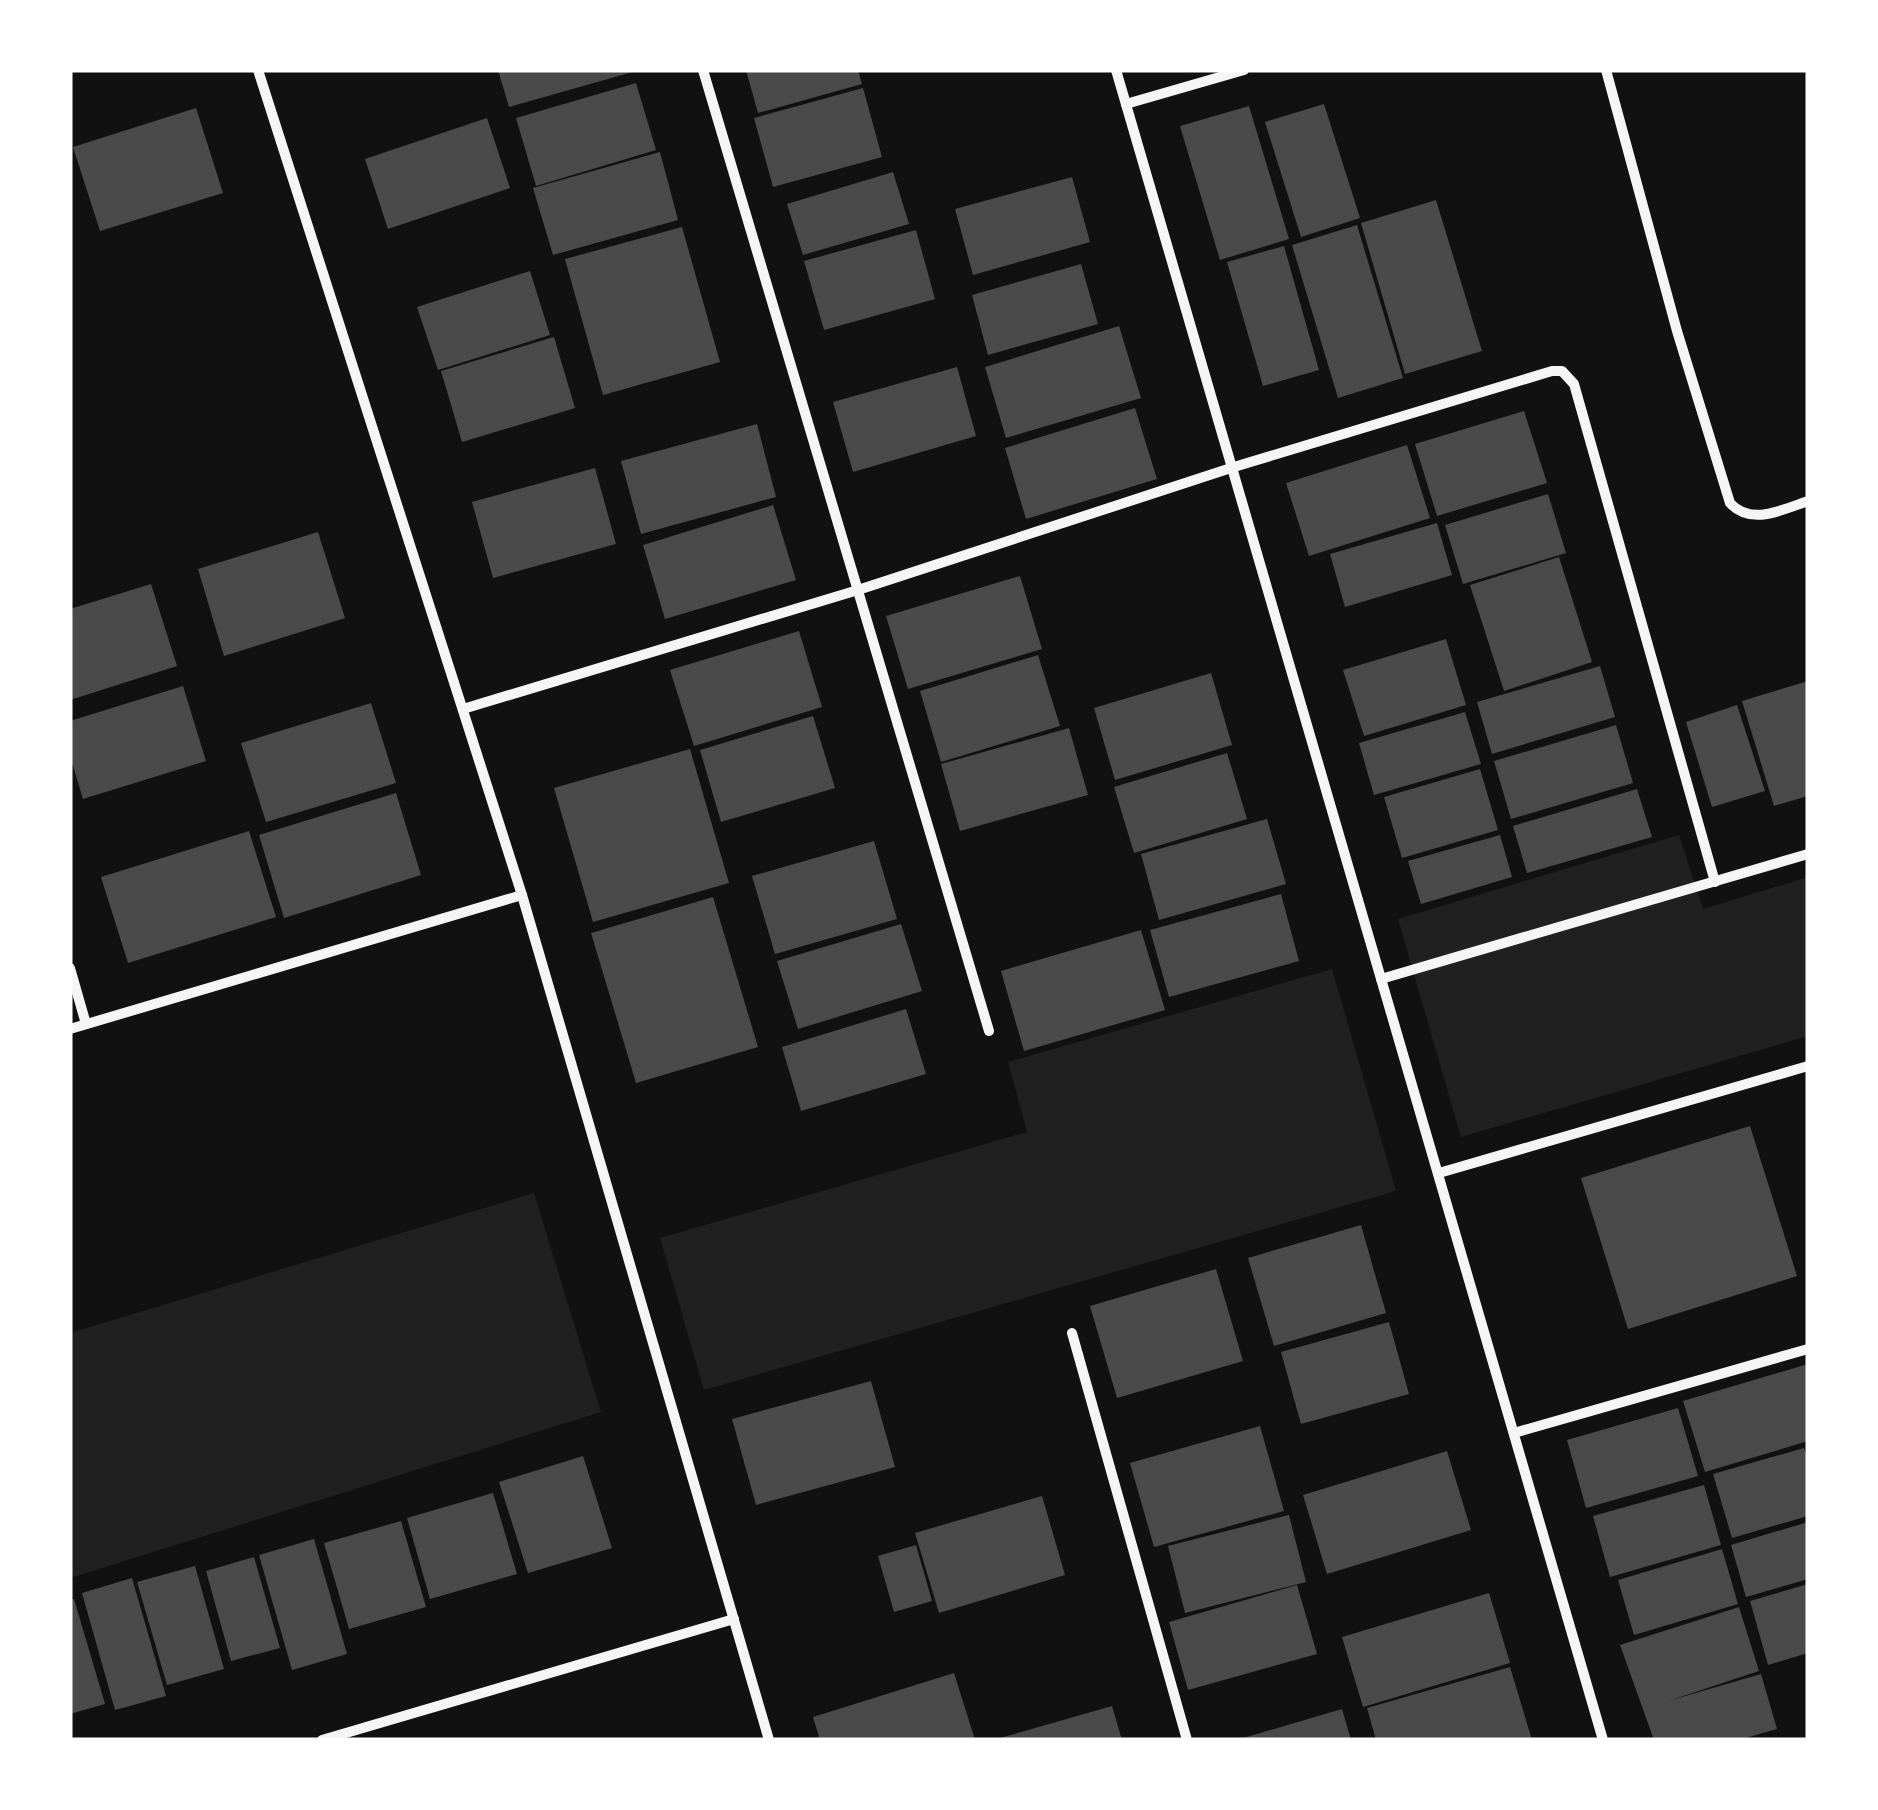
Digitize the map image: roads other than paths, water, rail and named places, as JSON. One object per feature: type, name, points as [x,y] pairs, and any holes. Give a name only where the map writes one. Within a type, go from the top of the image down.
[{"type":"street","points":[[258,70],[522,895],[769,1740]]},
{"type":"street","points":[[703,70],[989,1032]]},
{"type":"street","points":[[1116,70],[1602,1740]]},
{"type":"street","points":[[1126,104],[1244,70]]},
{"type":"street","points":[[1606,70],[1676,331],[1730,503],[1739,513],[1753,516],[1808,501]]},
{"type":"street","points":[[462,709],[858,590],[1234,466],[1562,370],[1569,375],[1715,882]]},
{"type":"street","points":[[1381,979],[1808,854]]},
{"type":"street","points":[[70,1029],[522,895]]},
{"type":"street","points":[[70,968],[86,1024]]},
{"type":"street","points":[[1440,1174],[1808,1066]]},
{"type":"street","points":[[1072,1333],[1187,1740]]},
{"type":"street","points":[[1514,1433],[1808,1349]]},
{"type":"street","points":[[322,1740],[734,1619]]}]
